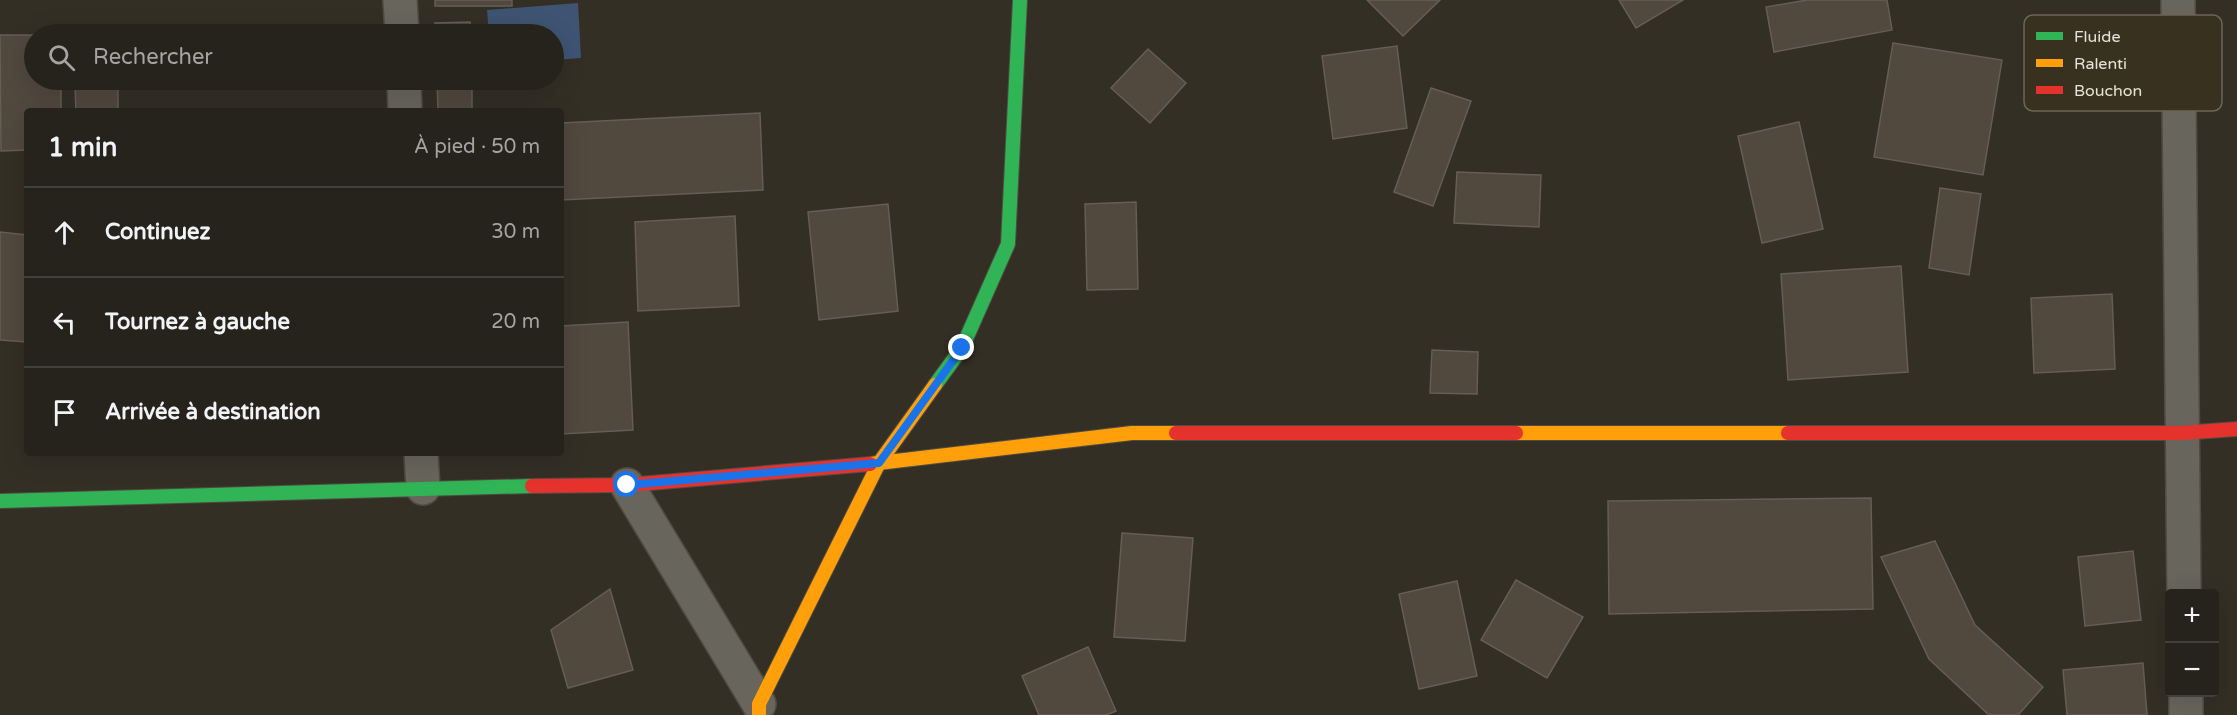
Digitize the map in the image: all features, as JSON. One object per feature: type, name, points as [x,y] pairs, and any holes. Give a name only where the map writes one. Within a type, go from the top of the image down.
[{"type":"street","points":[[400,0],[401,24]]},
{"type":"street","points":[[759,710],[879,463],[962,348],[1008,244],[1020,0]]},
{"type":"street","points":[[2178,0],[2178,15]]},
{"type":"street","points":[[404,90],[405,108]]},
{"type":"street","points":[[2179,111],[2184,589]]},
{"type":"street","points":[[0,501],[423,488],[627,485],[879,463],[1132,433],[2181,433],[2237,429]]},
{"type":"street","points":[[421,456],[423,488]]},
{"type":"street","points":[[627,485],[759,710]]},
{"type":"street","points":[[2186,697],[2186,715]]},
{"type":"water","points":[[578,3],[581,58],[564,59],[564,24],[488,24],[487,10]]},
{"type":"building","points":[[435,0],[512,0],[512,6],[435,6]]},
{"type":"building","points":[[1367,0],[1440,0],[1403,36]]},
{"type":"building","points":[[1619,0],[1683,0],[1636,28]]},
{"type":"building","points":[[1807,0],[1887,0],[1892,30],[1774,52],[1766,7]]},
{"type":"building","points":[[470,22],[470,24],[435,24]]},
{"type":"building","points":[[0,35],[24,35],[24,90],[61,90],[61,108],[24,108],[24,150],[1,151]]},
{"type":"building","points":[[1893,43],[2002,60],[1983,175],[1874,157]]},
{"type":"building","points":[[1397,46],[1407,128],[1333,139],[1322,56]]},
{"type":"building","points":[[1148,49],[1186,83],[1150,123],[1111,88]]},
{"type":"building","points":[[1431,88],[1471,101],[1433,206],[1394,192]]},
{"type":"building","points":[[75,90],[118,90],[118,108],[76,108]]},
{"type":"building","points":[[437,90],[472,90],[472,108],[438,108]]},
{"type":"building","points":[[760,113],[763,190],[564,200],[564,123]]},
{"type":"building","points":[[1799,122],[1823,229],[1762,243],[1738,136]]},
{"type":"building","points":[[1457,172],[1541,175],[1539,227],[1454,223]]},
{"type":"building","points":[[1940,188],[1981,194],[1969,275],[1929,268]]},
{"type":"building","points":[[1136,202],[1138,289],[1087,290],[1085,204]]},
{"type":"building","points":[[888,204],[898,311],[819,320],[808,212]]},
{"type":"building","points":[[735,216],[739,306],[638,311],[635,222]]},
{"type":"building","points":[[0,232],[24,235],[24,342],[0,340]]},
{"type":"building","points":[[1901,266],[1908,372],[1788,380],[1781,274]]},
{"type":"building","points":[[2112,294],[2115,369],[2034,373],[2031,298]]},
{"type":"building","points":[[628,322],[633,430],[564,434],[564,326]]},
{"type":"building","points":[[1432,350],[1478,352],[1477,394],[1430,393]]},
{"type":"building","points":[[1871,498],[1873,609],[1609,614],[1608,501]]},
{"type":"building","points":[[1122,533],[1193,538],[1185,641],[1114,637]]},
{"type":"building","points":[[1935,541],[1975,625],[2043,687],[2018,715],[1989,715],[1929,659],[1881,557]]},
{"type":"building","points":[[2133,551],[2141,620],[2085,626],[2078,557]]},
{"type":"building","points":[[1516,580],[1583,617],[1547,678],[1481,640]]},
{"type":"building","points":[[1457,581],[1477,676],[1419,689],[1399,594]]},
{"type":"building","points":[[610,589],[633,670],[568,688],[551,630]]},
{"type":"building","points":[[1088,647],[1116,711],[1106,715],[1039,715],[1022,676]]},
{"type":"building","points":[[2143,663],[2147,715],[2067,715],[2063,670]]},
{"type":"traffic: fast","points":[[935,385],[962,348],[1008,244],[1020,0]]},
{"type":"traffic: fast","points":[[0,501],[532,486]]},
{"type":"traffic: slow","points":[[759,715],[759,704],[879,463],[935,385]]},
{"type":"traffic: slow","points":[[870,464],[1132,433],[1176,433]]},
{"type":"traffic: slow","points":[[1516,433],[1788,433]]},
{"type":"traffic: jam","points":[[1788,433],[2181,433],[2237,429]]},
{"type":"traffic: jam","points":[[1176,433],[1516,433]]},
{"type":"traffic: jam","points":[[532,486],[627,485],[870,464]]},
{"type":"route","points":[[627,485],[879,463],[962,348]]}]
